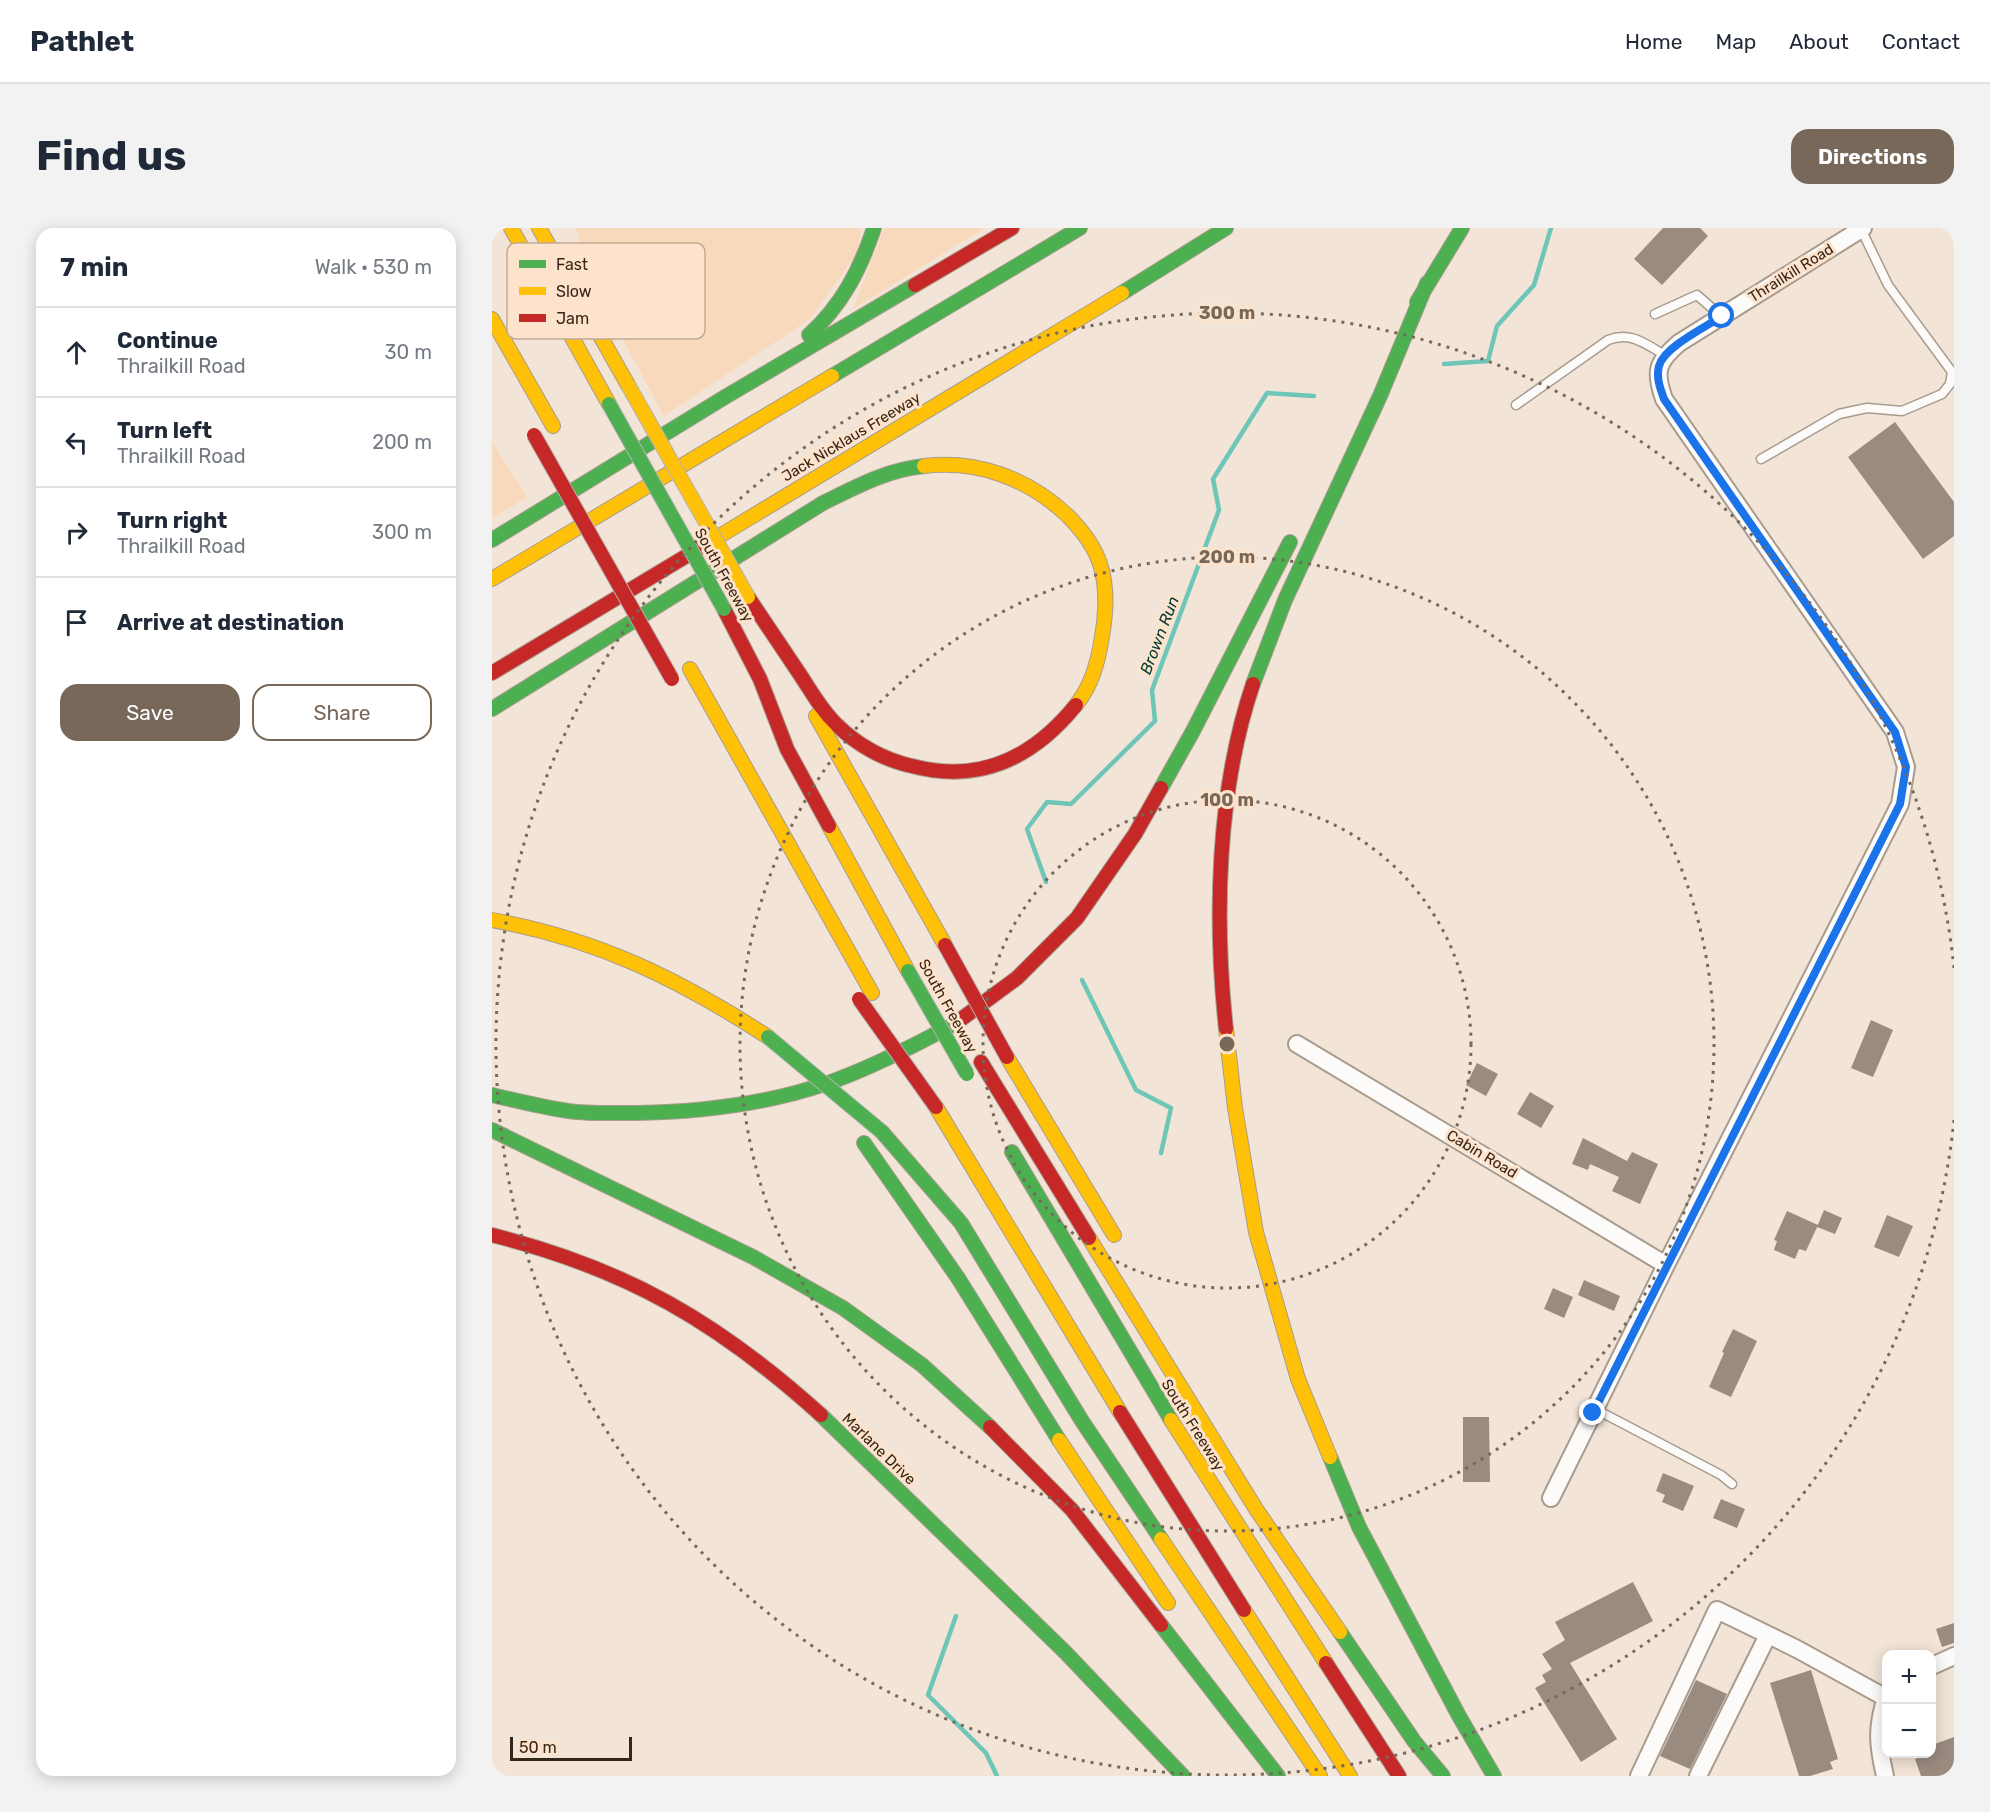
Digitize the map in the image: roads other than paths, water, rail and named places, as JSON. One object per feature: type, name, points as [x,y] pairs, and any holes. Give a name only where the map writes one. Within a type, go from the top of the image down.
[{"type":"main road","name":"South Freeway","points":[[511,228],[519,243]]},
{"type":"main road","points":[[539,228],[548,243]]},
{"type":"main road","points":[[725,397],[812,333],[842,301],[863,263],[874,228]]},
{"type":"main road","points":[[492,540],[725,397],[1012,228]]},
{"type":"main road","points":[[492,579],[1080,228]]},
{"type":"main road","name":"Jack Nicklaus Freeway","points":[[492,673],[1124,292],[1226,228]]},
{"type":"main road","points":[[1368,390],[1427,284],[1462,228]]},
{"type":"main road","points":[[1427,284],[1380,396],[1285,600],[1244,711],[1229,782],[1221,848],[1221,983],[1235,1108],[1256,1232],[1298,1379],[1359,1527],[1459,1716],[1494,1776]]},
{"type":"main road","points":[[492,318],[555,431]]},
{"type":"main road","name":"South Freeway","points":[[573,339],[724,609],[760,679],[788,749],[970,1079]]},
{"type":"main road","points":[[602,339],[1007,1057],[1123,1251]]},
{"type":"main road","points":[[607,339],[628,385]]},
{"type":"main road","points":[[531,430],[675,684]]},
{"type":"main road","points":[[492,709],[823,503],[897,470],[942,464],[982,468],[1018,479],[1035,490],[1050,500],[1077,525],[1096,553],[1105,587],[1106,607],[1094,672],[1085,693],[1071,712],[1040,742],[1002,765],[957,773],[934,772],[895,761],[873,752],[854,740],[823,709],[748,597]]},
{"type":"main road","points":[[576,466],[610,527]]},
{"type":"main road","points":[[492,1095],[570,1112],[608,1113],[679,1112],[759,1101],[827,1083],[901,1053],[956,1023],[1017,978],[1077,918],[1135,834],[1193,731],[1297,528]]},
{"type":"main road","points":[[633,568],[661,618]]},
{"type":"main road","points":[[687,664],[936,1107],[1065,1322],[1244,1611],[1350,1776]]},
{"type":"main road","points":[[760,679],[830,799]]},
{"type":"main road","points":[[492,920],[521,924],[587,944],[652,970],[711,1001],[768,1037],[882,1131],[960,1223],[1082,1421],[1320,1776]]},
{"type":"main road","points":[[856,994],[936,1107]]},
{"type":"main road","points":[[953,1011],[964,1031]]},
{"type":"main road","points":[[768,1037],[832,1108]]},
{"type":"main road","points":[[979,1057],[1256,1509],[1414,1741],[1441,1774]]},
{"type":"main road","points":[[492,1130],[753,1257],[843,1308],[922,1365],[987,1424],[1072,1510],[1279,1776]]},
{"type":"main road","name":"South Freeway","points":[[1002,1135],[1170,1419],[1399,1776]]},
{"type":"main road","points":[[860,1139],[958,1278],[1037,1407],[1173,1611]]},
{"type":"main road","name":"Marlane Drive","points":[[492,1235],[566,1256],[645,1289],[705,1323],[760,1363],[838,1432],[1043,1629],[1138,1725],[1183,1776]]},
{"type":"main road","points":[[1351,1623],[1431,1753],[1441,1774]]},
{"type":"main road","points":[[1198,1650],[1279,1776]]},
{"type":"street","name":"Thrailkill Road","points":[[1665,355],[1679,343],[1862,229]]},
{"type":"street","points":[[1551,1498],[1666,1265],[1900,804],[1906,767],[1895,732],[1664,399],[1658,383],[1659,366],[1665,355]]},
{"type":"street","name":"Cabin Road","points":[[1298,1044],[1666,1265]]},
{"type":"street","points":[[1639,1776],[1718,1610],[1882,1696]]},
{"type":"street","points":[[1698,1776],[1768,1635]]},
{"type":"street","points":[[1936,1664],[1954,1656]]},
{"type":"street","points":[[1884,1704],[1879,1720],[1879,1748],[1885,1776]]},
{"type":"lane","points":[[1761,459],[1839,414],[1867,408],[1902,411],[1942,393],[1950,384],[1953,374],[1888,285],[1862,229]]},
{"type":"lane","points":[[1655,314],[1697,295],[1722,316]]},
{"type":"lane","points":[[1516,405],[1608,340],[1620,335],[1632,338],[1665,355]]},
{"type":"lane","points":[[1595,1409],[1721,1474],[1732,1484]]},
{"type":"waterway","name":"Brown Run","points":[[1444,364],[1488,361],[1497,326],[1534,285],[1551,228]]},
{"type":"waterway","name":"Brown Run","points":[[1046,882],[1027,829],[1047,802],[1071,804],[1155,721],[1152,690],[1219,510],[1213,479],[1267,393],[1314,396]]},
{"type":"waterway","name":"Brown Run","points":[[1082,980],[1136,1090],[1171,1108],[1161,1153]]},
{"type":"waterway","name":"Brown Run","points":[[956,1616],[928,1695],[986,1753],[997,1776]]}]
